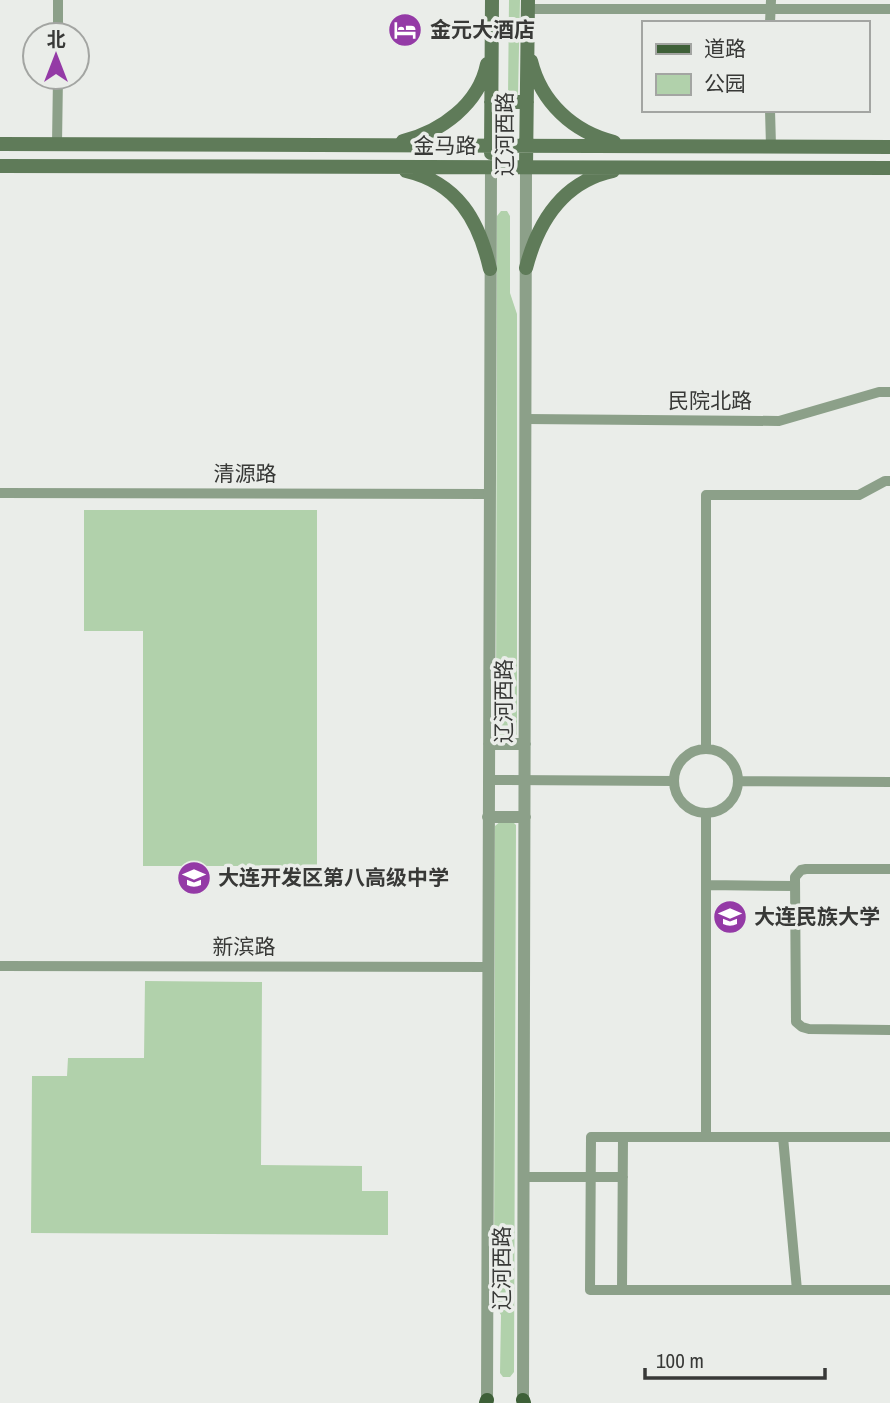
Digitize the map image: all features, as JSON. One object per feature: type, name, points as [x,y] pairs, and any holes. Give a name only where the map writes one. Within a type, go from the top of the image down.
[{"type":"main road","name":"辽河西路","points":[[491,167],[492,0]]},
{"type":"main road","name":"辽河西路","points":[[526,167],[527,5]]},
{"type":"main road","points":[[527,44],[534,73],[544,94],[559,113],[578,128],[604,139],[633,146]]},
{"type":"main road","points":[[384,145],[415,138],[440,126],[460,111],[476,90],[485,71],[491,46]]},
{"type":"main road","points":[[491,102],[527,102]]},
{"type":"main road","name":"金马路","points":[[0,144],[890,147]]},
{"type":"main road","name":"金马路","points":[[0,166],[890,168]]},
{"type":"main road","points":[[384,166],[414,173],[440,185],[459,200],[475,223],[490,269]]},
{"type":"main road","points":[[526,268],[539,231],[559,199],[579,184],[604,173],[634,167]]},
{"type":"street","points":[[58,0],[58,21]]},
{"type":"street","points":[[527,5],[771,5],[890,9]]},
{"type":"street","points":[[57,145],[58,91]]},
{"type":"street","points":[[771,112],[771,146]]},
{"type":"street","name":"辽河西路","points":[[486,1402],[491,167]]},
{"type":"street","name":"辽河西路","points":[[523,1402],[526,167]]},
{"type":"street","name":"民院北路","points":[[526,419],[779,421],[879,392],[890,392]]},
{"type":"street","points":[[706,749],[706,495],[859,495],[890,481]]},
{"type":"street","name":"清源路","points":[[0,493],[489,494]]},
{"type":"street","points":[[489,744],[525,744]]},
{"type":"street","points":[[706,749],[725,755],[737,771],[738,781],[732,800],[725,807],[706,813],[685,806],[678,797],[674,781],[678,765],[685,757],[706,749]]},
{"type":"street","points":[[489,780],[674,781]]},
{"type":"street","points":[[738,781],[890,782]]},
{"type":"street","points":[[706,813],[706,1137]]},
{"type":"street","points":[[488,817],[525,817]]},
{"type":"street","points":[[890,869],[806,869],[797,873],[795,886],[796,1022],[809,1029],[890,1030]]},
{"type":"street","points":[[706,885],[795,886]]},
{"type":"street","name":"新滨路","points":[[0,966],[488,967]]},
{"type":"street","points":[[890,1137],[591,1137],[590,1290],[890,1290]]},
{"type":"street","points":[[622,1290],[623,1137]]},
{"type":"street","points":[[783,1137],[797,1290]]},
{"type":"street","points":[[524,1177],[623,1177]]},
{"type":"green space","points":[[509,0],[520,0],[516,98],[508,95]]},
{"type":"green space","points":[[501,211],[507,211],[510,216],[510,293],[517,314],[517,734],[510,742],[503,742],[496,735],[497,216]]},
{"type":"green space","points":[[84,510],[317,510],[317,866],[143,866],[143,631],[84,631]]},
{"type":"green space","points":[[510,819],[516,825],[514,1372],[510,1377],[503,1377],[500,1373],[501,1315],[494,1303],[495,826],[502,820]]},
{"type":"green space","points":[[145,981],[262,982],[261,1165],[362,1166],[362,1191],[388,1191],[388,1235],[31,1233],[32,1076],[67,1076],[68,1058],[144,1058]]},
{"type":"place","name":"金元大酒店","points":[[405,30]]},
{"type":"place","name":"大连开发区第八高级中学","points":[[194,878]]},
{"type":"place","name":"大连民族大学","points":[[730,917]]}]
